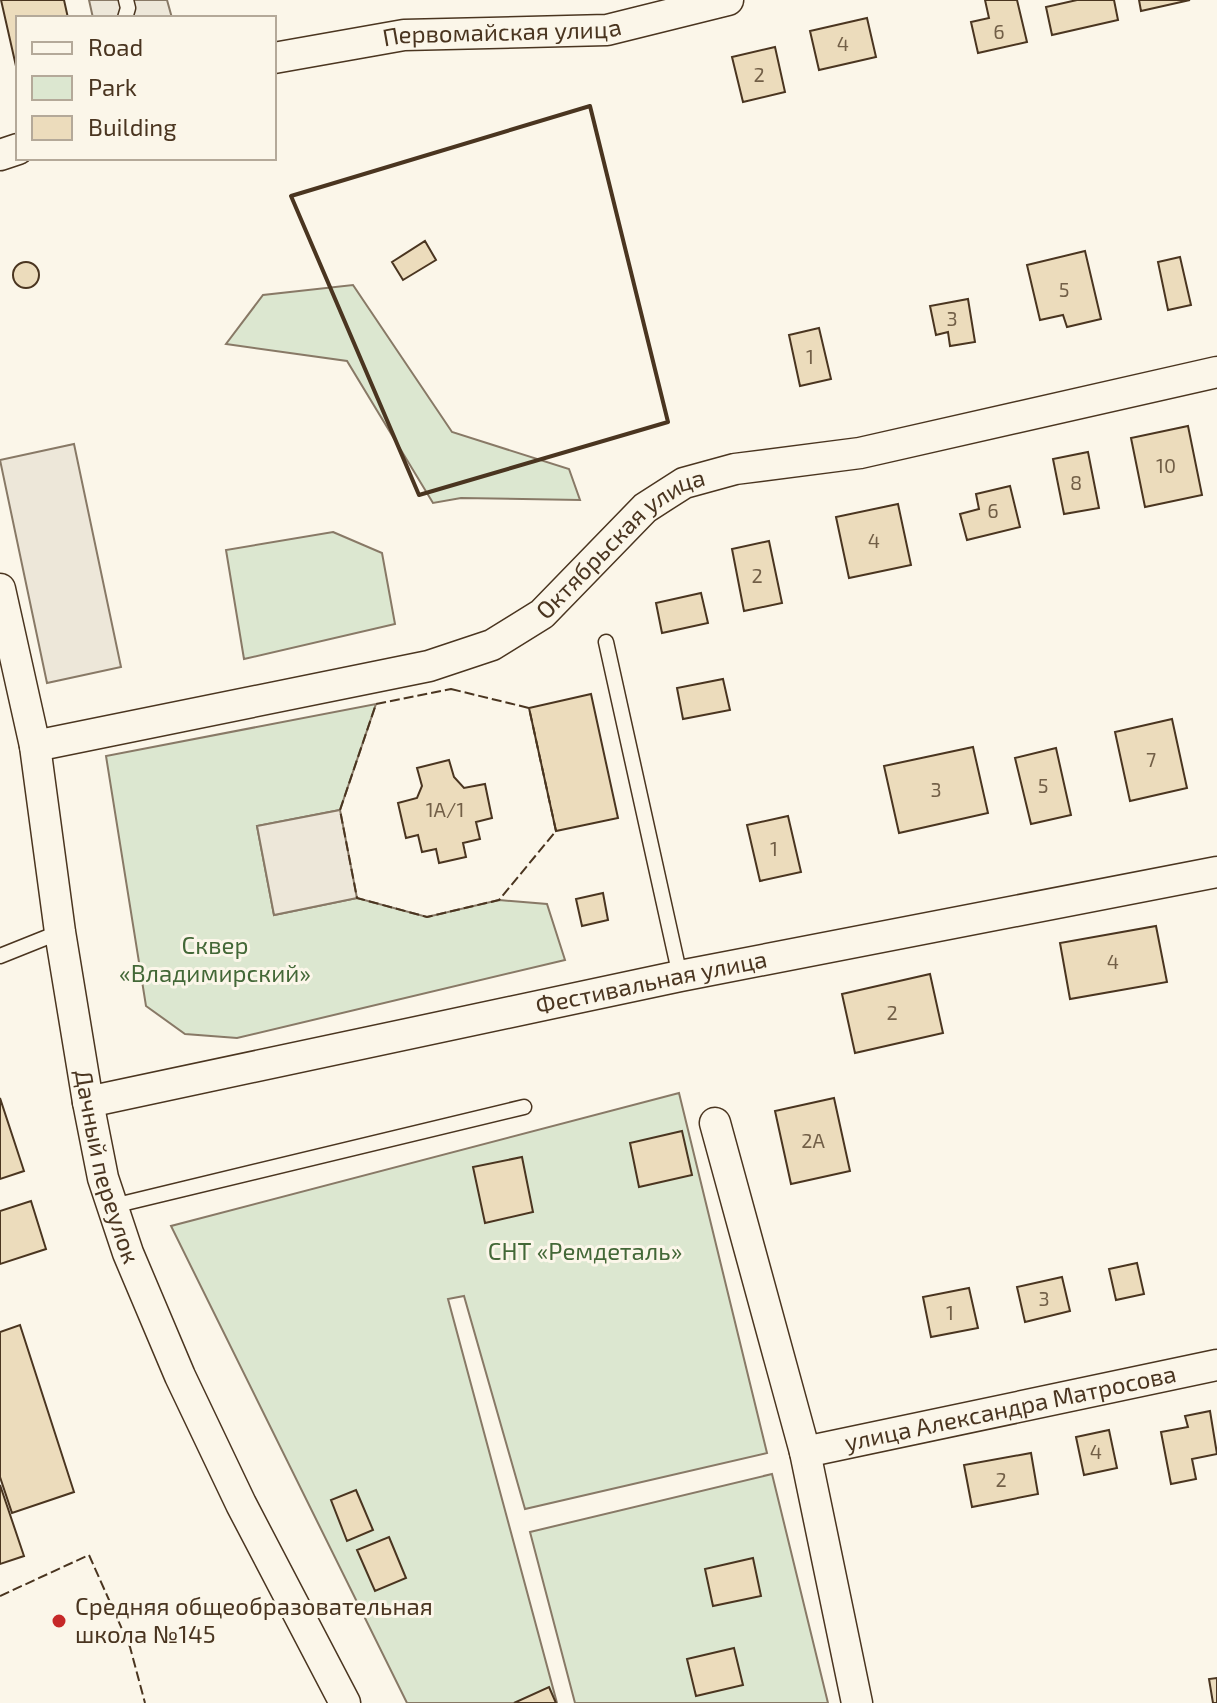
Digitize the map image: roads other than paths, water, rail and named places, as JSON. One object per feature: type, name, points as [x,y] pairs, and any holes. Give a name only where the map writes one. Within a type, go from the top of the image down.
[{"type":"street","name":"Первомайская улица","points":[[276,58],[404,35],[607,30],[728,0]]},
{"type":"street","name":"Октябрьская улица","points":[[35,746],[429,666],[492,645],[542,614],[645,508],[684,483],[735,469],[860,453],[1217,372]]},
{"type":"street","name":"Дачный переулок","points":[[0,589],[35,746],[60,932],[103,1178],[128,1253],[180,1376],[241,1504],[345,1703]]},
{"type":"street","name":"Фестивальная улица","points":[[88,1102],[680,976],[1217,872]]},
{"type":"street","points":[[715,1123],[805,1452],[857,1703]]},
{"type":"street","name":"улица Александра Матросова","points":[[805,1452],[1217,1365]]},
{"type":"lane","points":[[606,642],[680,976]]},
{"type":"lane","points":[[0,956],[60,932]]},
{"type":"lane","points":[[113,1206],[524,1107]]},
{"type":"place","name":"Средняя общеобразовательная школа №145","points":[[59,1621]]},
{"type":"park label","name":"Сквер «Владимирский»","points":[[215,960]]},
{"type":"park label","name":"СНТ «Ремдеталь»","points":[[585,1252]]}]
